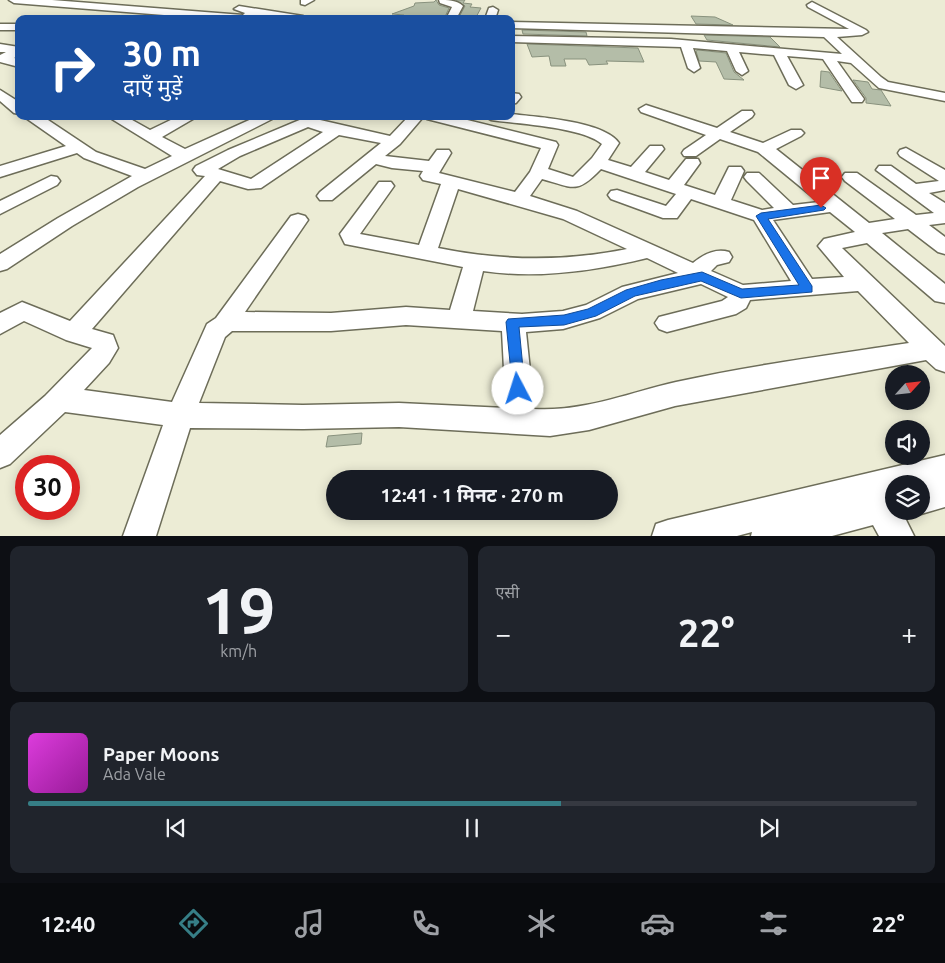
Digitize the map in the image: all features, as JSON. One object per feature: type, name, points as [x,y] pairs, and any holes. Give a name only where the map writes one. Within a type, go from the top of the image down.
[{"type":"street","points":[[14,0],[46,4],[120,0]]},
{"type":"street","points":[[96,15],[109,8],[141,0]]},
{"type":"street","points":[[431,8],[454,15],[457,5],[443,1]]},
{"type":"street","points":[[49,15],[69,4],[149,15]]},
{"type":"street","points":[[515,25],[827,34],[862,32],[812,4]]},
{"type":"street","points":[[222,5],[249,15]]},
{"type":"street","points":[[0,27],[15,28]]},
{"type":"street","points":[[827,34],[876,80],[884,85],[945,97]]},
{"type":"street","points":[[515,40],[567,46],[686,44],[778,51],[855,60]]},
{"type":"street","points":[[1,48],[15,43]]},
{"type":"street","points":[[686,44],[694,68]]},
{"type":"street","points":[[731,47],[742,71]]},
{"type":"street","points":[[1,48],[15,50]]},
{"type":"street","points":[[15,50],[14,53],[2,59],[15,62]]},
{"type":"street","points":[[778,51],[796,85]]},
{"type":"street","points":[[826,56],[858,99]]},
{"type":"street","points":[[0,73],[15,70]]},
{"type":"street","points":[[1,96],[15,93]]},
{"type":"street","points":[[1,96],[15,107]]},
{"type":"street","points":[[646,109],[726,128]]},
{"type":"street","points":[[694,111],[764,149],[944,295]]},
{"type":"street","points":[[0,115],[15,113]]},
{"type":"street","points":[[617,194],[670,214],[691,158],[726,128],[747,114]]},
{"type":"street","points":[[515,118],[543,121],[606,138],[611,143],[598,162],[579,181],[573,182],[538,172]]},
{"type":"street","points":[[35,120],[90,155],[147,176]]},
{"type":"street","points":[[121,120],[151,136],[178,158],[209,173],[248,184],[255,184],[336,130]]},
{"type":"street","points":[[151,136],[183,120]]},
{"type":"street","points":[[4,257],[178,158],[262,120]]},
{"type":"street","points":[[74,333],[209,173],[234,154],[300,120]]},
{"type":"street","points":[[309,120],[336,130],[394,141]]},
{"type":"street","points":[[326,196],[394,141],[413,120]]},
{"type":"street","points":[[448,120],[550,145],[538,172],[519,199]]},
{"type":"street","points":[[476,127],[481,120]]},
{"type":"street","points":[[764,149],[796,133]]},
{"type":"street","points":[[0,172],[80,147]]},
{"type":"street","points":[[634,174],[656,149]]},
{"type":"street","points":[[906,153],[945,177]]},
{"type":"street","points":[[374,158],[392,163],[439,160],[429,176],[519,199],[570,216],[741,294],[863,283]]},
{"type":"street","points":[[598,162],[761,216],[836,206]]},
{"type":"street","points":[[884,170],[945,212]]},
{"type":"street","points":[[720,203],[735,171]]},
{"type":"street","points":[[753,177],[789,212]]},
{"type":"street","points":[[851,177],[945,247]]},
{"type":"street","points":[[0,208],[51,181]]},
{"type":"street","points":[[426,253],[451,182]]},
{"type":"street","points":[[914,190],[945,184]]},
{"type":"street","points":[[384,186],[350,234],[352,239],[503,266],[556,266],[614,260],[648,251]]},
{"type":"street","points":[[761,216],[807,289]]},
{"type":"street","points":[[938,356],[828,246],[912,222],[945,217]]},
{"type":"street","points":[[139,536],[152,503],[180,415],[215,331],[224,324],[298,220]]},
{"type":"street","points":[[224,324],[234,321],[331,322],[406,316],[513,322],[564,320],[592,312],[630,293],[699,275],[710,260],[722,257]]},
{"type":"street","points":[[459,318],[474,262]]},
{"type":"street","points":[[667,323],[728,308],[738,302],[741,294]]},
{"type":"street","points":[[0,325],[22,311],[74,333],[104,342],[106,348],[60,399],[0,454]]},
{"type":"street","points":[[513,322],[521,422]]},
{"type":"street","points":[[60,399],[180,415],[303,417],[399,415],[550,422],[589,418],[675,394],[775,374],[938,356]]},
{"type":"street","points":[[668,536],[945,470]]},
{"type":"street","points":[[930,496],[945,492]]},
{"type":"street","points":[[767,536],[885,506]]},
{"type":"street","points":[[892,520],[898,536]]},
{"type":"building","points":[[436,0],[439,5],[449,8],[446,15],[392,14],[414,6],[415,3],[434,2]]},
{"type":"building","points":[[456,0],[465,0],[463,3],[472,4],[470,7],[481,8],[477,15],[460,15],[465,6]]},
{"type":"building","points":[[691,16],[715,17],[733,25],[696,24]]},
{"type":"building","points":[[522,30],[586,32],[587,36],[523,34]]},
{"type":"building","points":[[704,35],[770,37],[780,47],[707,40]]},
{"type":"building","points":[[527,44],[638,48],[644,62],[606,61],[608,64],[589,65],[586,59],[564,59],[566,66],[551,66],[549,56],[532,57]]},
{"type":"building","points":[[696,51],[726,53],[734,72],[744,80],[724,79],[716,62],[699,61]]},
{"type":"building","points":[[821,71],[829,72],[842,91],[820,87]]},
{"type":"building","points":[[853,80],[868,82],[872,89],[881,90],[891,106],[866,103],[866,98]]},
{"type":"building","points":[[362,433],[361,444],[326,447],[328,436]]},
{"type":"route","points":[[518,389],[513,322],[564,320],[592,312],[630,293],[661,284],[702,276],[741,294],[807,289],[778,246],[761,216],[821,208]]}]
